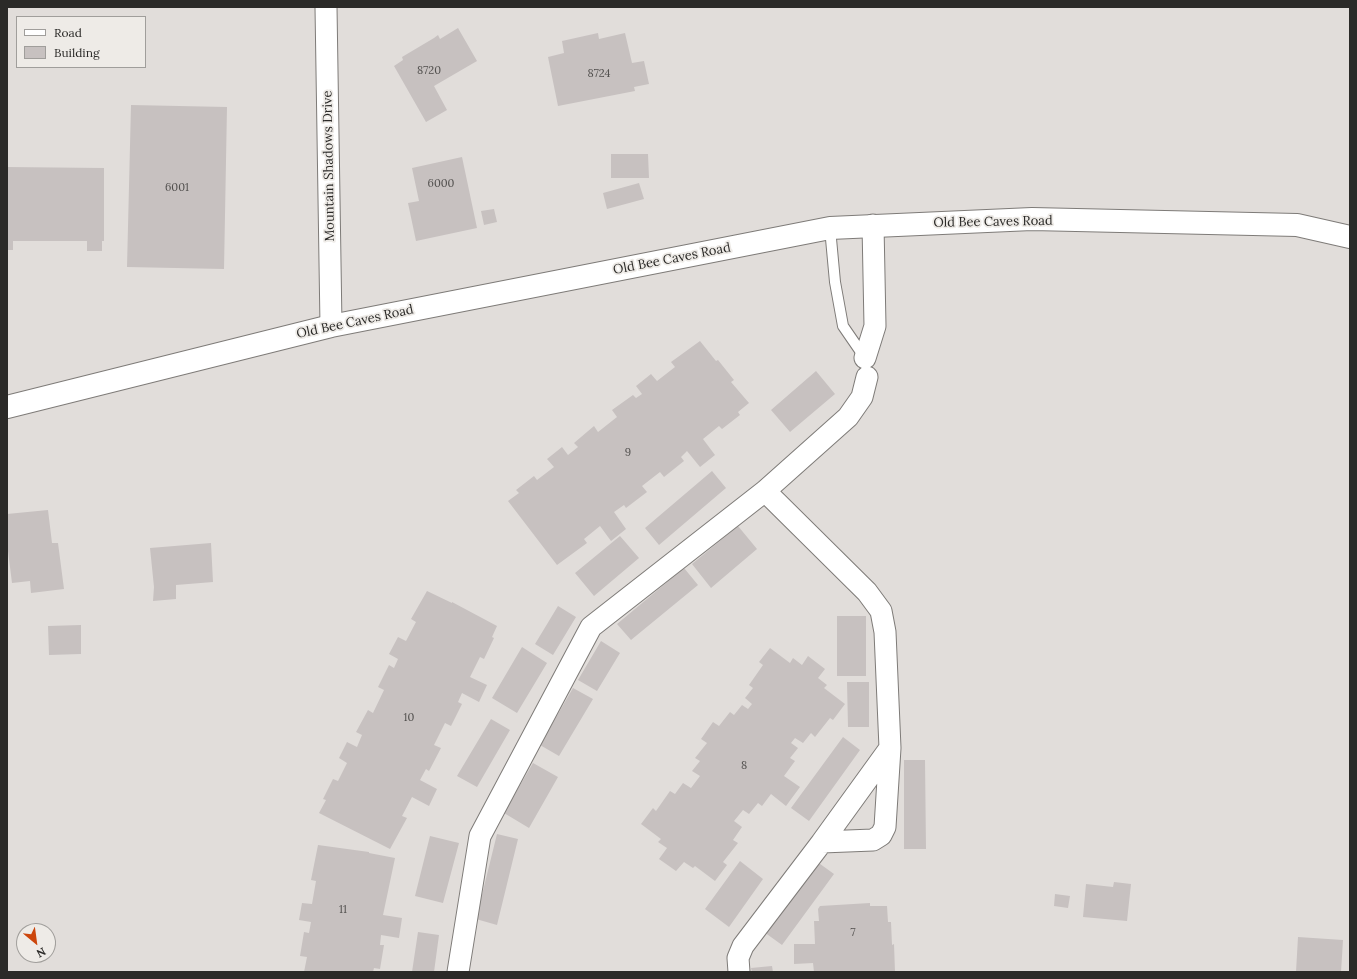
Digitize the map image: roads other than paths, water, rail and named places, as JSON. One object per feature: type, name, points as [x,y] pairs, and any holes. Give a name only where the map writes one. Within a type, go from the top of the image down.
[{"type":"street","name":"Mountain Shadows Drive","points":[[326,7],[331,326]]},
{"type":"street","name":"Old Bee Caves Road","points":[[7,407],[331,326],[830,228],[1032,219],[1297,226],[1350,237]]},
{"type":"street","points":[[458,972],[480,836],[591,627],[765,491],[848,417],[862,397],[866,368],[875,326],[873,225]]},
{"type":"street","points":[[765,491],[867,592],[881,611],[886,632],[890,748],[886,827],[881,835],[873,840],[822,842]]},
{"type":"street","points":[[739,972],[738,958],[743,946],[822,842],[890,748]]},
{"type":"lane","points":[[830,228],[835,282],[843,326],[866,368]]}]
